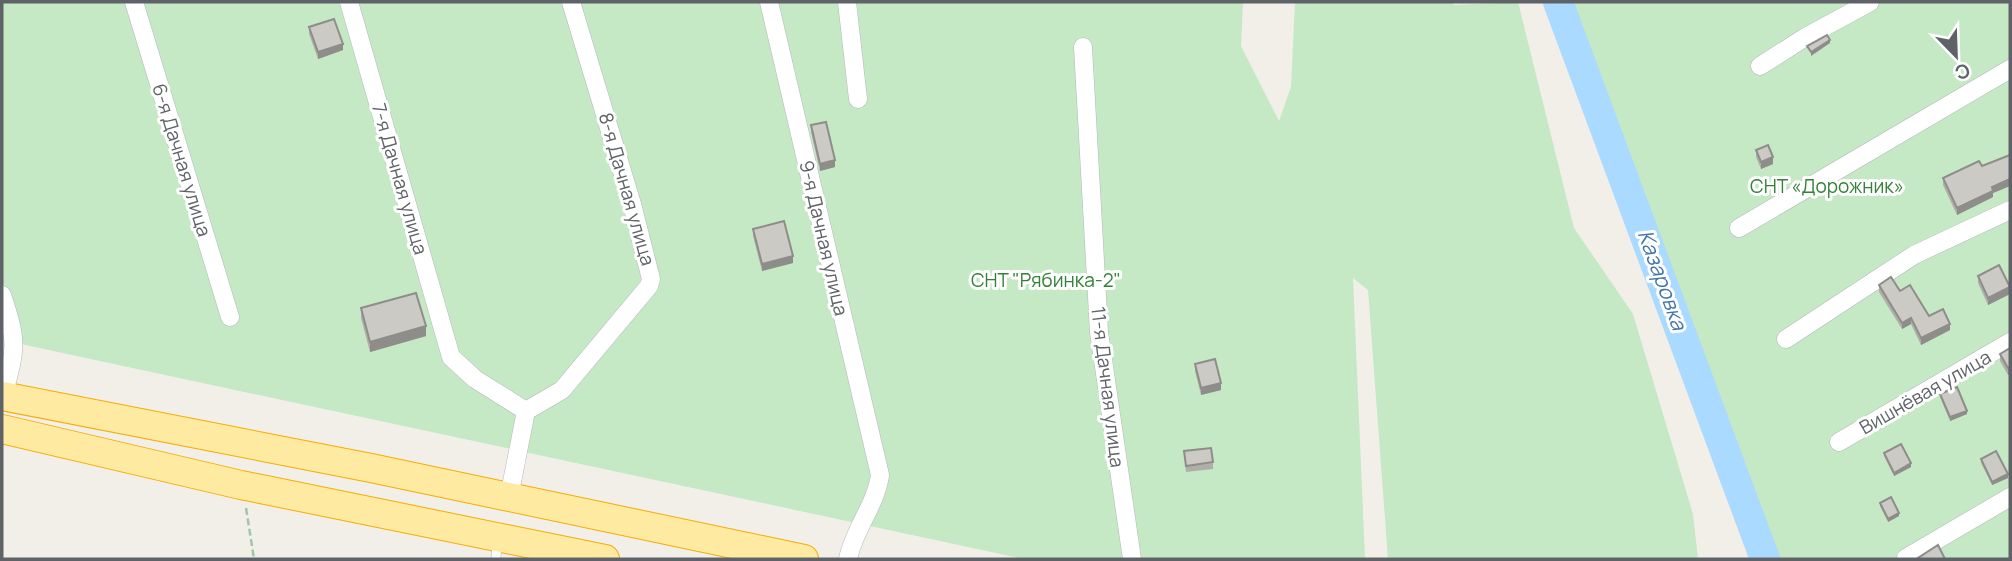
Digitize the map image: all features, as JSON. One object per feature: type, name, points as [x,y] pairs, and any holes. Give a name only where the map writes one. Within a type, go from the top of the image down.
[{"type":"highway","points":[[2,396],[544,504],[804,559]]},
{"type":"highway","points":[[2,429],[497,548],[535,544],[606,559]]},
{"type":"highway","points":[[535,544],[544,504]]},
{"type":"street","name":"6-я Дачная улица","points":[[134,2],[230,317]]},
{"type":"street","name":"7-я Дачная улица","points":[[349,2],[451,357],[475,379],[526,411]]},
{"type":"street","name":"8-я Дачная улица","points":[[526,411],[562,390],[649,286],[651,279],[632,204],[570,2]]},
{"type":"street","name":"9-я Дачная улица","points":[[769,2],[880,475],[878,489],[851,544],[848,559]]},
{"type":"street","points":[[847,2],[858,99]]},
{"type":"street","points":[[1760,66],[1870,2]]},
{"type":"street","name":"11-я Дачная улица","points":[[1083,47],[1099,332],[1132,559]]},
{"type":"street","points":[[1739,228],[2010,69]]},
{"type":"street","points":[[1786,339],[1913,255],[2010,209]]},
{"type":"street","points":[[2,295],[14,333],[14,356],[2,396]]},
{"type":"street","name":"Вишнёвая улица","points":[[1839,442],[2010,342]]},
{"type":"street","points":[[509,497],[526,411]]},
{"type":"street","points":[[2,438],[74,446]]},
{"type":"street","points":[[1906,558],[2010,497]]},
{"type":"path","points":[[240,485],[254,559]]},
{"type":"green space","name":"СНТ \"Рябинка-2\"","points":[[2,2],[1243,2],[1241,46],[1279,121],[1291,87],[1295,2],[1453,2],[1454,5],[1518,2],[1574,228],[1633,314],[1693,514],[1698,559],[1388,559],[1368,290],[1353,278],[1365,559],[1024,559],[2,340]]},
{"type":"green space","name":"СНТ «Дорожник»","points":[[1564,2],[2010,2],[2010,559],[1773,559]]},
{"type":"building","points":[[334,19],[343,44],[318,52],[309,27]]},
{"type":"building","points":[[1827,35],[1830,40],[1811,52],[1807,46]]},
{"type":"building","points":[[826,122],[835,160],[820,164],[811,125]]},
{"type":"building","points":[[1768,145],[1773,157],[1761,162],[1756,150]]},
{"type":"building","points":[[2010,155],[2010,179],[1992,187],[1993,191],[1957,208],[1943,178],[1979,161],[1982,166]]},
{"type":"building","points":[[784,221],[793,256],[762,264],[753,229]]},
{"type":"building","points":[[1999,265],[2010,287],[1988,298],[1978,276]]},
{"type":"building","points":[[1891,277],[1900,291],[1910,285],[1929,316],[1943,309],[1950,324],[1921,338],[1911,318],[1902,323],[1879,285]]},
{"type":"building","points":[[416,293],[426,326],[370,342],[361,308]]},
{"type":"building","points":[[2010,348],[2010,367],[2008,368],[2000,354]]},
{"type":"building","points":[[1215,359],[1221,383],[1201,388],[1195,364]]},
{"type":"building","points":[[1957,387],[1967,411],[1950,417],[1940,394]]},
{"type":"building","points":[[1901,444],[1911,463],[1894,473],[1884,453]]},
{"type":"building","points":[[1211,448],[1213,462],[1186,466],[1184,451]]},
{"type":"building","points":[[1996,451],[2008,474],[1992,482],[1981,459]]},
{"type":"building","points":[[1891,497],[1899,513],[1888,519],[1880,503]]},
{"type":"building","points":[[1938,545],[1945,559],[1918,558]]},
{"type":"waterway","name":"Казаровка","points":[[1558,2],[1765,559]]}]
